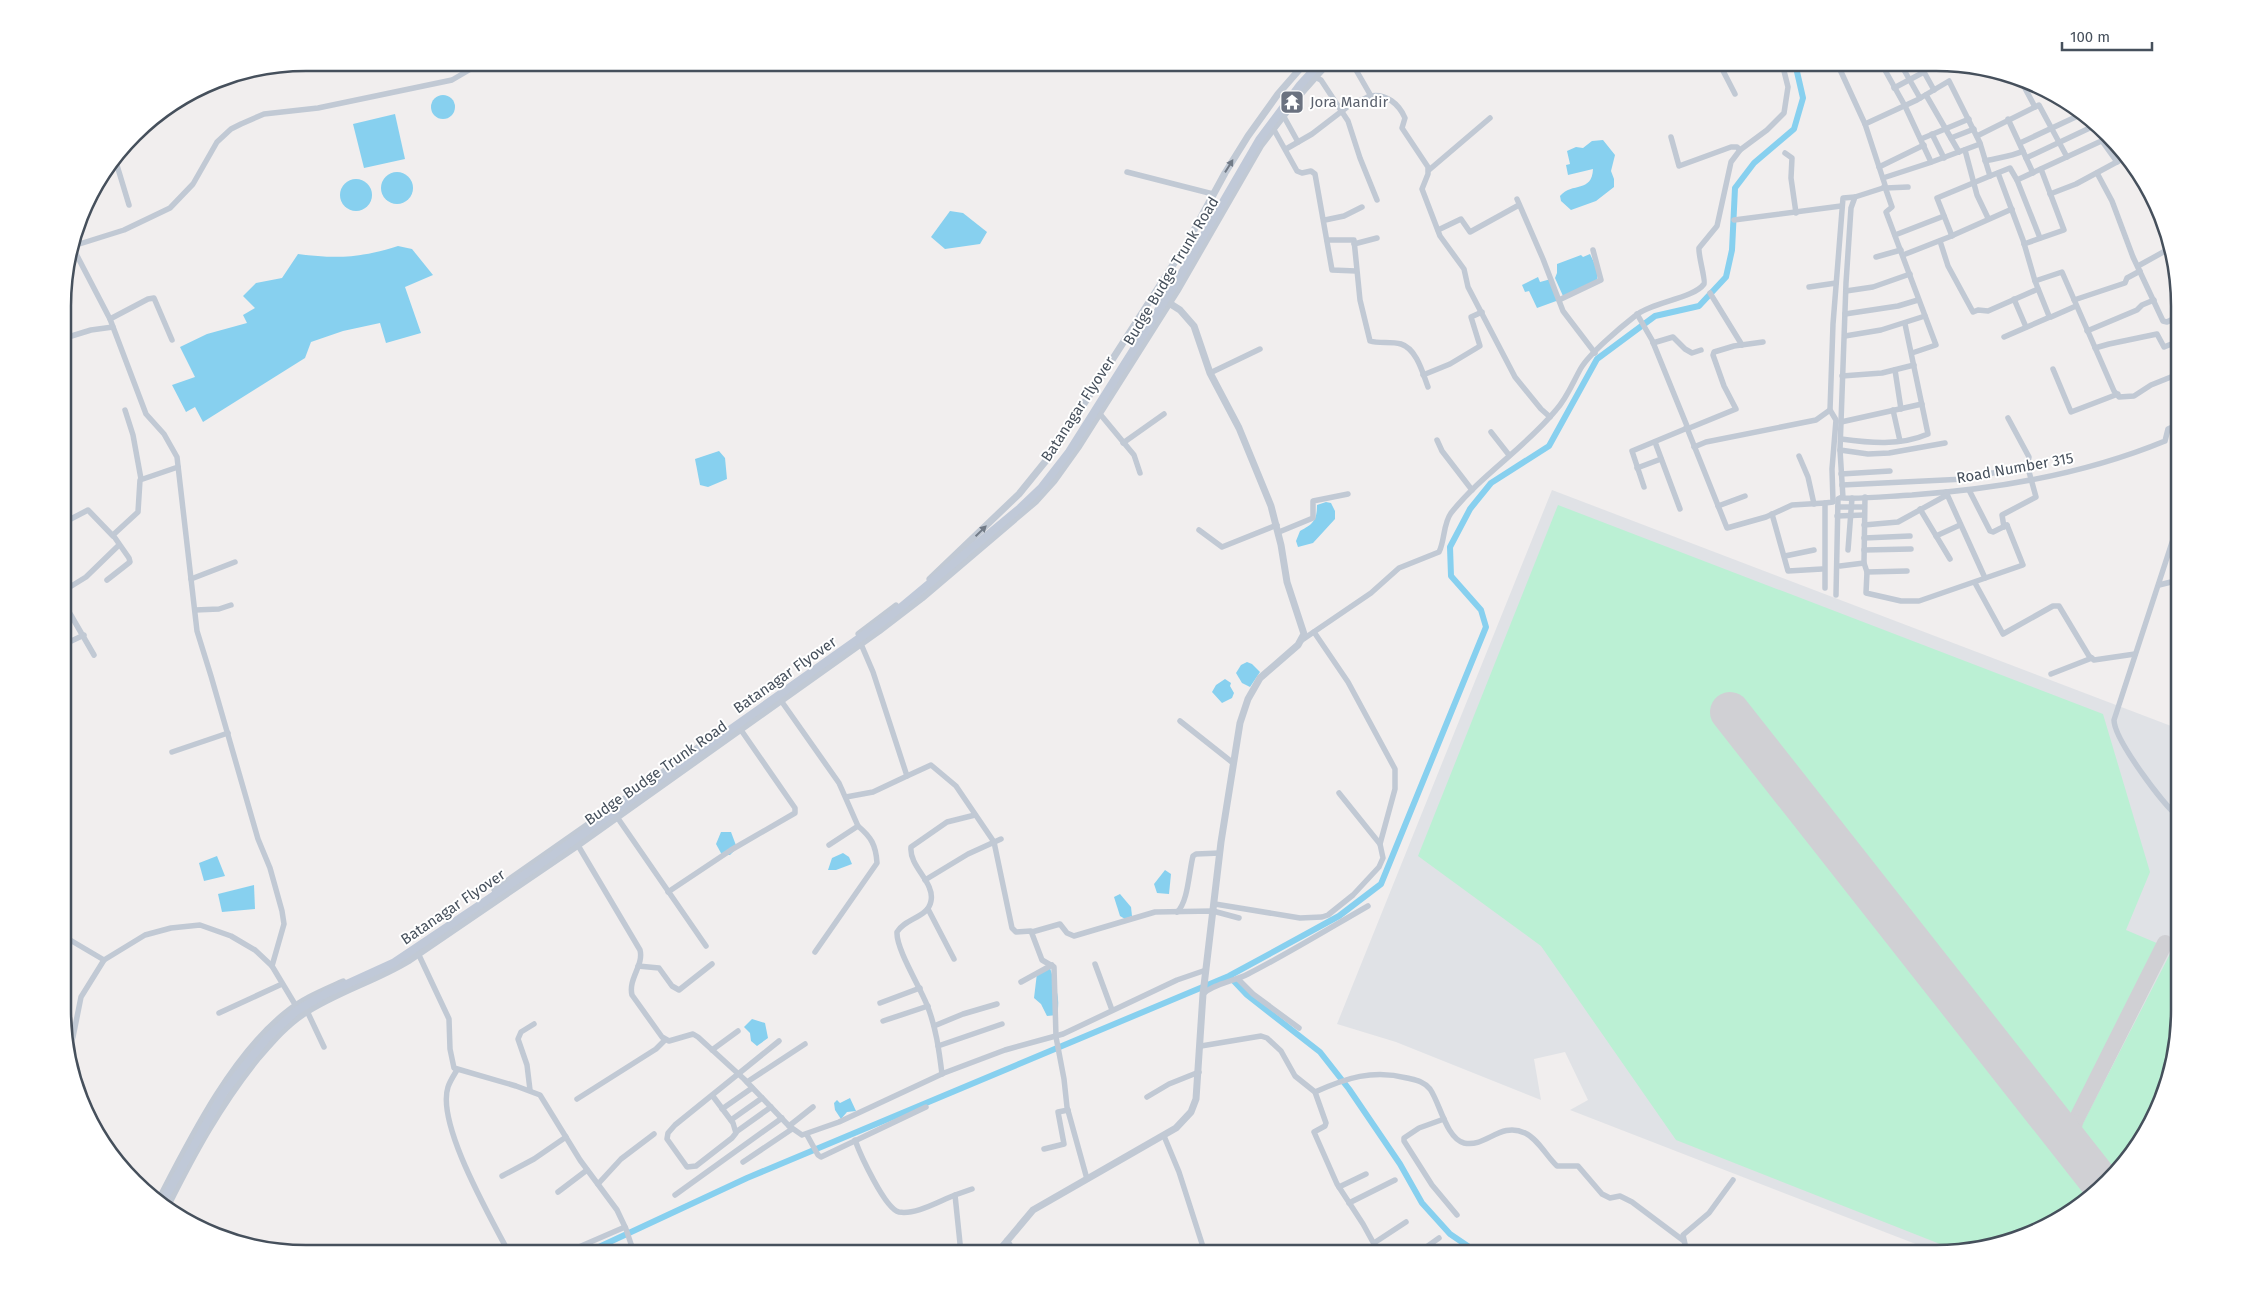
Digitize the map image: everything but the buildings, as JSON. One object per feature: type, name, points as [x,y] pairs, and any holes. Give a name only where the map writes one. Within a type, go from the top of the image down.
[{"type":"main road","name":"Batanagar Flyover","points":[[165,1197],[224,1092],[266,1039],[296,1011],[325,994],[393,963],[536,867],[889,617],[1020,508],[1041,488],[1069,452],[1180,276],[1259,140],[1312,71]]},
{"type":"street","points":[[79,245],[124,230],[170,208],[193,184],[217,142],[231,129],[241,124],[264,114],[318,108],[452,80],[466,71]]},
{"type":"street","name":"Budge Budge Trunk Road","points":[[162,1195],[214,1099],[267,1031],[296,1006],[324,990],[381,965],[415,945],[705,742],[756,709],[887,614],[944,566],[1038,473],[1067,432],[1187,243],[1213,194],[1248,136],[1278,94],[1297,71]]},
{"type":"street","name":"Budge Budge Trunk Road","points":[[171,1201],[211,1125],[236,1084],[282,1031],[308,1011],[338,994],[381,976],[419,954],[782,702],[922,598],[1036,500],[1068,464],[1100,414],[1170,303],[1248,166],[1273,128],[1320,71]]},
{"type":"street","points":[[1357,71],[1371,96]]},
{"type":"street","points":[[1724,71],[1735,94]]},
{"type":"street","points":[[1003,1245],[1033,1210],[1164,1136],[1186,1120],[1191,1112],[1196,1099],[1203,993],[1233,763],[1243,710],[1253,688],[1266,672],[1302,640],[1371,593],[1399,568],[1439,552],[1450,514],[1509,455],[1536,433],[1568,393],[1582,368],[1595,353],[1638,315],[1650,307],[1686,295],[1705,283],[1699,248],[1716,226],[1730,165],[1740,150],[1767,130],[1784,113],[1788,87],[1784,71]]},
{"type":"street","points":[[1841,71],[1865,124],[1892,206],[1886,212],[1936,346],[1912,353]]},
{"type":"street","points":[[1886,71],[1905,106],[1931,162]]},
{"type":"street","points":[[1905,71],[1920,98]]},
{"type":"street","points":[[1894,88],[1924,72],[1934,90]]},
{"type":"street","points":[[1314,77],[1321,80],[1351,126],[1360,158],[1377,200]]},
{"type":"street","points":[[1865,124],[1905,106],[1926,95],[1946,81],[1950,81],[1977,136],[1990,176]]},
{"type":"street","points":[[2025,89],[2035,107]]},
{"type":"street","points":[[1926,95],[1951,138],[1962,151],[1988,218]]},
{"type":"street","points":[[1286,149],[1354,102],[1359,102],[1371,96],[1392,100],[1398,104],[1405,118],[1402,128],[1422,156],[1429,170]]},
{"type":"street","points":[[1977,136],[2008,119],[2040,105],[2067,157]]},
{"type":"street","points":[[1283,115],[1298,142]]},
{"type":"street","points":[[2020,143],[2075,117]]},
{"type":"street","points":[[1490,118],[1429,170],[1422,189],[1438,230],[1446,246],[1464,269],[1468,287],[1515,377],[1541,409],[1550,417]]},
{"type":"street","points":[[1921,138],[1968,119]]},
{"type":"street","points":[[2008,119],[2033,173]]},
{"type":"street","points":[[1273,128],[1297,171],[1314,173],[1332,270],[1356,271]]},
{"type":"street","points":[[2026,158],[2090,128]]},
{"type":"street","points":[[1951,138],[1974,129]]},
{"type":"street","points":[[1932,134],[1944,158]]},
{"type":"street","points":[[1671,138],[1680,166],[1732,147],[1737,147],[1740,150]]},
{"type":"street","points":[[2017,180],[2102,141],[2117,162]]},
{"type":"street","points":[[1882,178],[1980,144]]},
{"type":"street","points":[[1879,167],[1924,145]]},
{"type":"street","points":[[1986,161],[2010,154],[2015,155],[2023,151]]},
{"type":"street","points":[[1785,153],[1792,158],[1791,178],[1796,213]]},
{"type":"street","points":[[2050,194],[2120,160]]},
{"type":"street","points":[[117,167],[129,205]]},
{"type":"street","points":[[1952,236],[1937,198],[2010,168],[2017,180],[2040,238]]},
{"type":"street","points":[[2024,244],[2064,230],[2041,169]]},
{"type":"street","points":[[1127,172],[1213,194]]},
{"type":"street","points":[[1998,173],[2024,244],[2035,281],[2050,317]]},
{"type":"street","points":[[2097,173],[2112,201],[2139,269],[2164,322],[2171,319]]},
{"type":"street","points":[[1638,315],[1653,343],[1727,528],[1772,514],[1792,505],[1834,502],[1832,469],[1836,420],[1830,410],[1842,198],[1885,188],[1908,187]]},
{"type":"street","points":[[1836,595],[1837,516],[1838,499],[1842,492],[1840,450],[1842,376],[1851,197]]},
{"type":"street","points":[[1438,230],[1461,219],[1470,232],[1518,202],[1568,320],[1595,353]]},
{"type":"street","points":[[1734,220],[1841,206]]},
{"type":"street","points":[[1324,220],[1344,216],[1362,207]]},
{"type":"street","points":[[1876,257],[1940,241],[1988,218],[2012,209]]},
{"type":"street","points":[[1896,235],[1944,216]]},
{"type":"street","points":[[1354,244],[1377,238]]},
{"type":"street","points":[[1327,240],[1354,240],[1361,306],[1370,341],[1400,344],[1405,347],[1418,363],[1428,387]]},
{"type":"street","points":[[1940,241],[1948,266],[1973,312],[1978,310],[1988,311],[2038,289]]},
{"type":"street","points":[[1559,300],[1601,280],[1593,250]]},
{"type":"street","points":[[2004,336],[2050,317],[2075,303],[2126,283],[2127,277],[2164,252]]},
{"type":"street","points":[[77,255],[110,319],[146,414],[168,438],[177,457],[199,642],[228,733],[258,839],[270,868],[282,911],[284,924],[272,966]]},
{"type":"street","points":[[2035,281],[2061,271],[2114,391],[2120,397],[2134,396],[2151,385],[2171,377]]},
{"type":"street","points":[[1846,291],[1873,287],[1910,274]]},
{"type":"street","points":[[1810,287],[1836,283]]},
{"type":"street","points":[[1710,293],[1742,345]]},
{"type":"street","points":[[1155,294],[1170,303],[1189,319],[1194,326],[1210,373],[1239,428],[1278,528],[1287,582],[1304,634],[1302,640]]},
{"type":"street","points":[[110,319],[148,299],[154,298],[172,340]]},
{"type":"street","points":[[2014,299],[2026,327]]},
{"type":"street","points":[[1845,314],[1898,306],[1918,300]]},
{"type":"street","points":[[2087,330],[2137,310],[2142,305],[2154,300]]},
{"type":"street","points":[[1423,375],[1450,364],[1480,346],[1471,317],[1482,312]]},
{"type":"street","points":[[1845,336],[1905,324],[1924,316]]},
{"type":"street","points":[[1841,439],[1872,443],[1900,441],[1928,434],[1905,324]]},
{"type":"street","points":[[71,336],[91,330],[113,327]]},
{"type":"street","points":[[2095,348],[2157,334],[2164,346],[2171,344]]},
{"type":"street","points":[[1653,343],[1673,337],[1692,353],[1701,350]]},
{"type":"street","points":[[1644,487],[1632,451],[1736,409],[1724,386],[1713,355],[1717,351],[1763,342]]},
{"type":"street","points":[[1210,373],[1260,349]]},
{"type":"street","points":[[1842,376],[1869,375],[1914,365]]},
{"type":"street","points":[[2054,369],[2071,412],[2118,394]]},
{"type":"street","points":[[1895,370],[1901,409]]},
{"type":"street","points":[[1841,422],[1922,404]]},
{"type":"street","points":[[126,410],[142,479]]},
{"type":"street","points":[[1694,448],[1706,442],[1816,420],[1830,410]]},
{"type":"street","points":[[1893,410],[1900,441]]},
{"type":"street","points":[[1100,414],[1134,455],[1140,473]]},
{"type":"street","points":[[1123,442],[1164,414]]},
{"type":"street","points":[[1865,497],[1864,563],[1867,572],[1866,593],[1901,601],[1919,601],[2024,565],[2004,527],[2002,515],[2036,497],[2027,468],[2029,457],[2008,418]]},
{"type":"street","name":"Road Number 315","points":[[1842,492],[1852,498],[1947,494],[2031,478],[2101,464],[2161,443],[2166,440],[2168,429],[2171,428]]},
{"type":"street","points":[[1490,432],[1509,455]]},
{"type":"street","points":[[1437,440],[1442,451],[1472,490]]},
{"type":"street","points":[[1655,442],[1680,509]]},
{"type":"street","points":[[1840,450],[1868,454],[1889,453],[1944,443]]},
{"type":"street","points":[[1799,456],[1808,477],[1814,504]]},
{"type":"street","points":[[1638,468],[1662,459]]},
{"type":"street","points":[[113,536],[138,512],[138,484],[142,479],[178,467]]},
{"type":"street","points":[[1842,492],[1965,479],[2027,468]]},
{"type":"street","points":[[1841,474],[1890,471]]},
{"type":"street","points":[[1969,490],[1990,531],[1993,532],[2004,527]]},
{"type":"street","points":[[1199,530],[1222,547],[1313,518],[1314,501],[1348,494]]},
{"type":"street","points":[[1864,525],[1898,522],[1947,494],[1985,578]]},
{"type":"street","points":[[1718,506],[1744,496]]},
{"type":"street","points":[[1848,550],[1852,498]]},
{"type":"street","points":[[1824,588],[1825,503]]},
{"type":"street","points":[[1838,507],[1864,507]]},
{"type":"street","points":[[1920,509],[1950,559]]},
{"type":"street","points":[[71,518],[88,510],[113,536],[130,562],[107,580]]},
{"type":"street","points":[[1772,514],[1788,571],[1822,569]]},
{"type":"street","points":[[1837,516],[1864,515]]},
{"type":"street","points":[[1936,536],[1960,525]]},
{"type":"street","points":[[1864,538],[1910,536]]},
{"type":"street","points":[[71,586],[86,577],[119,545]]},
{"type":"street","points":[[2171,548],[2116,710],[2114,726],[2163,802],[2171,810]]},
{"type":"street","points":[[1864,550],[1912,549]]},
{"type":"street","points":[[1785,556],[1814,550]]},
{"type":"street","points":[[192,579],[235,562]]},
{"type":"street","points":[[1840,566],[1864,563]]},
{"type":"street","points":[[1867,572],[1907,571]]},
{"type":"street","points":[[2159,585],[2171,582]]},
{"type":"street","points":[[1975,583],[2003,634],[2053,606],[2059,606],[2092,658]]},
{"type":"street","points":[[195,610],[219,609],[231,605]]},
{"type":"street","points":[[71,615],[94,655]]},
{"type":"street","points":[[1314,632],[1348,682],[1395,769],[1395,789],[1380,844]]},
{"type":"street","points":[[71,641],[84,635]]},
{"type":"street","points":[[861,644],[873,672],[907,776]]},
{"type":"street","points":[[2051,674],[2092,658],[2094,660],[2135,654]]},
{"type":"street","points":[[782,702],[839,783],[858,826],[868,834],[876,847],[877,863],[815,952]]},
{"type":"street","points":[[1180,721],[1233,763]]},
{"type":"street","points":[[668,892],[732,850],[795,813],[795,808],[741,730]]},
{"type":"street","points":[[172,752],[228,733]]},
{"type":"street","points":[[846,797],[873,792],[931,765],[956,786],[994,842],[1012,928],[1016,932],[1032,932],[1060,924],[1067,933],[1074,936],[1155,912],[1214,908],[1300,918],[1328,915],[1374,875],[1383,858],[1380,844],[1339,793]]},
{"type":"street","points":[[954,959],[928,909],[931,896],[925,880],[912,858],[911,847],[947,822],[976,815]]},
{"type":"street","points":[[617,817],[706,946]]},
{"type":"street","points":[[829,845],[858,826]]},
{"type":"street","points":[[572,836],[640,950],[641,954],[632,986],[632,994],[666,1040],[674,1041],[692,1034],[747,1082],[790,1127],[802,1135],[807,1135],[839,1122],[942,1074],[1005,1050],[1056,1038],[1177,980],[1206,972]]},
{"type":"street","points":[[925,880],[968,854],[1001,839]]},
{"type":"street","points":[[1177,912],[1180,909],[1186,891],[1193,856],[1196,854],[1220,853]]},
{"type":"street","points":[[1203,993],[1238,980],[1368,906]]},
{"type":"street","points":[[1214,908],[1239,918]]},
{"type":"street","points":[[928,909],[897,932],[900,945],[928,1006],[934,1026],[942,1074]]},
{"type":"street","points":[[73,1038],[81,997],[104,960],[145,935],[171,928],[200,925],[240,940],[255,950],[272,966],[296,1006]]},
{"type":"street","points":[[1032,932],[1042,960],[1052,965],[1054,969],[1056,1038],[1068,1110],[1087,1179]]},
{"type":"street","points":[[71,941],[104,960]]},
{"type":"street","points":[[415,945],[448,1019],[452,1063],[457,1070],[530,1090],[540,1095],[587,1170],[617,1210],[632,1245]]},
{"type":"street","points":[[638,966],[659,968],[672,986],[679,990],[712,964]]},
{"type":"street","points":[[1095,964],[1112,1010]]},
{"type":"street","points":[[1021,982],[1052,965]]},
{"type":"street","points":[[1238,980],[1253,994],[1299,1028]]},
{"type":"street","points":[[219,1013],[282,984]]},
{"type":"street","points":[[880,1003],[920,988]]},
{"type":"street","points":[[934,1026],[963,1014],[997,1004]]},
{"type":"street","points":[[883,1021],[928,1006]]},
{"type":"street","points":[[308,1011],[324,1047]]},
{"type":"street","points":[[530,1090],[527,1065],[518,1039],[522,1032],[534,1024]]},
{"type":"street","points":[[938,1046],[1002,1024]]},
{"type":"street","points":[[712,1050],[738,1031]]},
{"type":"street","points":[[1200,1046],[1255,1036],[1267,1038],[1284,1055],[1296,1076],[1315,1092],[1326,1123],[1325,1126],[1314,1132],[1339,1187],[1374,1243],[1406,1222]]},
{"type":"street","points":[[577,1099],[656,1049],[666,1040]]},
{"type":"street","points":[[771,1107],[736,1132],[732,1138],[693,1167],[685,1165],[667,1139],[670,1130],[779,1041]]},
{"type":"street","points":[[747,1082],[806,1044]]},
{"type":"street","points":[[457,1070],[448,1087],[446,1101],[449,1126],[505,1245]]},
{"type":"street","points":[[1147,1097],[1173,1082],[1199,1072]]},
{"type":"street","points":[[1315,1092],[1345,1079],[1363,1074],[1386,1074],[1420,1082],[1430,1090],[1454,1136],[1464,1143],[1479,1141],[1508,1129],[1526,1134],[1557,1166],[1578,1166],[1602,1194],[1610,1198],[1620,1196],[1632,1202],[1684,1241]]},
{"type":"street","points":[[722,1109],[752,1088]]},
{"type":"street","points":[[712,1095],[731,1120],[736,1132]]},
{"type":"street","points":[[731,1120],[762,1098]]},
{"type":"street","points":[[743,1162],[790,1127],[813,1107]]},
{"type":"street","points":[[807,1135],[818,1156],[821,1157],[926,1107]]},
{"type":"street","points":[[1044,1149],[1064,1144],[1058,1112],[1068,1110]]},
{"type":"street","points":[[675,1195],[782,1118]]},
{"type":"street","points":[[1444,1119],[1419,1128],[1404,1138],[1404,1141],[1432,1185],[1458,1215]]},
{"type":"street","points":[[598,1184],[621,1159],[654,1134]]},
{"type":"street","points":[[1164,1136],[1179,1172],[1202,1245]]},
{"type":"street","points":[[502,1176],[534,1159],[566,1137]]},
{"type":"street","points":[[855,1140],[862,1159],[888,1204],[897,1212],[910,1212],[972,1190]]},
{"type":"street","points":[[558,1192],[587,1170]]},
{"type":"street","points":[[1339,1187],[1366,1174]]},
{"type":"street","points":[[1349,1203],[1395,1180]]},
{"type":"street","points":[[1685,1245],[1684,1234],[1709,1213],[1734,1180]]},
{"type":"street","points":[[954,1195],[960,1245]]},
{"type":"street","points":[[585,1245],[626,1228]]},
{"type":"street","points":[[1429,1245],[1439,1238]]},
{"type":"street","points":[[1007,1240],[1010,1245]]},
{"type":"shaded area","points":[[1552,490],[2171,726],[2171,1010],[2169,1041],[2163,1071],[2147,1114],[2113,1165],[2079,1196],[2040,1221],[2026,1227],[1997,1237],[1967,1243],[1918,1245],[1570,1110],[1588,1100],[1565,1052],[1534,1059],[1541,1100],[1396,1042],[1337,1024]]},
{"type":"green space","points":[[1558,505],[2103,714],[2150,872],[2126,930],[2159,944],[2069,1118],[1740,704],[1719,720],[2091,1187],[2066,1205],[2026,1227],[1997,1237],[1967,1243],[1941,1245],[1676,1140],[1541,946],[1418,856]]},
{"type":"green space","points":[[2171,952],[2169,1041],[2163,1071],[2147,1114],[2131,1140],[2109,1169],[2079,1131]]},
{"type":"water","points":[[443,95],[448,96],[454,102],[454,112],[448,118],[443,119],[438,118],[432,112],[431,107],[432,102],[438,96]]},
{"type":"water","points":[[395,114],[405,159],[364,168],[353,124]]},
{"type":"water","points":[[1603,140],[1615,155],[1611,171],[1614,187],[1596,201],[1571,210],[1561,201],[1560,196],[1570,189],[1589,181],[1593,169],[1568,175],[1566,165],[1570,164],[1567,151],[1576,147],[1583,148],[1592,141]]},
{"type":"water","points":[[397,172],[409,176],[413,188],[409,200],[397,204],[385,200],[381,188],[385,176]]},
{"type":"water","points":[[356,179],[368,183],[372,195],[368,207],[356,211],[344,207],[340,195],[344,183]]},
{"type":"water","points":[[950,211],[963,213],[987,232],[980,244],[945,249],[931,237]]},
{"type":"water","points":[[398,246],[412,249],[433,275],[405,287],[421,333],[386,343],[380,323],[343,331],[311,342],[305,358],[203,422],[195,407],[186,412],[172,385],[195,377],[180,347],[207,334],[247,323],[243,315],[255,308],[243,296],[256,283],[282,278],[298,254],[325,257],[348,256],[372,253]]},
{"type":"water","points":[[1590,254],[1598,271],[1597,283],[1563,296],[1555,278],[1557,264],[1581,255],[1583,257]]},
{"type":"water","points":[[1538,277],[1540,282],[1551,279],[1559,300],[1537,308],[1529,291],[1525,292],[1522,285]]},
{"type":"water","points":[[719,451],[725,458],[727,479],[708,487],[700,485],[695,459]]},
{"type":"water","points":[[1326,502],[1331,503],[1335,511],[1335,519],[1313,543],[1298,547],[1296,541],[1300,531],[1315,518],[1317,505]]},
{"type":"water","points":[[1247,662],[1260,672],[1250,687],[1242,683],[1236,673],[1241,665]]},
{"type":"water","points":[[1225,679],[1231,683],[1230,686],[1234,693],[1232,698],[1222,703],[1212,692],[1216,685]]},
{"type":"water","points":[[721,832],[731,832],[737,848],[730,855],[722,855],[716,844]]},
{"type":"water","points":[[843,853],[849,857],[852,864],[836,870],[828,870],[832,858]]},
{"type":"water","points":[[217,856],[225,876],[204,881],[199,863]]},
{"type":"water","points":[[1165,870],[1171,874],[1169,894],[1157,893],[1154,884]]},
{"type":"water","points":[[254,885],[255,909],[222,912],[218,894]]},
{"type":"water","points":[[1120,894],[1131,907],[1132,916],[1125,919],[1120,916],[1114,897]]},
{"type":"water","points":[[1050,968],[1057,991],[1058,1009],[1057,1015],[1047,1016],[1041,1004],[1034,998],[1037,973]]},
{"type":"water","points":[[752,1019],[765,1023],[768,1038],[757,1046],[751,1041],[750,1033],[744,1027]]},
{"type":"water","points":[[850,1098],[856,1111],[847,1112],[841,1119],[835,1110],[834,1103],[837,1100],[840,1103]]},
{"type":"waterway","points":[[603,1245],[747,1178],[1229,976],[1339,916],[1381,884],[1486,627],[1481,610],[1451,576],[1450,547],[1470,509],[1491,483],[1549,446],[1597,359],[1655,316],[1699,306],[1726,277],[1732,250],[1735,188],[1754,163],[1794,129],[1803,98],[1797,71]]},
{"type":"waterway","points":[[1230,977],[1247,995],[1320,1052],[1349,1089],[1400,1164],[1422,1203],[1450,1234],[1466,1245]]},
{"type":"taxiway","points":[[2056,1127],[2075,1122],[2165,943]]},
{"type":"taxiway","points":[[2074,1150],[2072,1137],[2075,1122]]},
{"type":"runway","points":[[1730,712],[2098,1180]]},
{"type":"place","name":"Jora Mandir","points":[[1292,102]]}]
